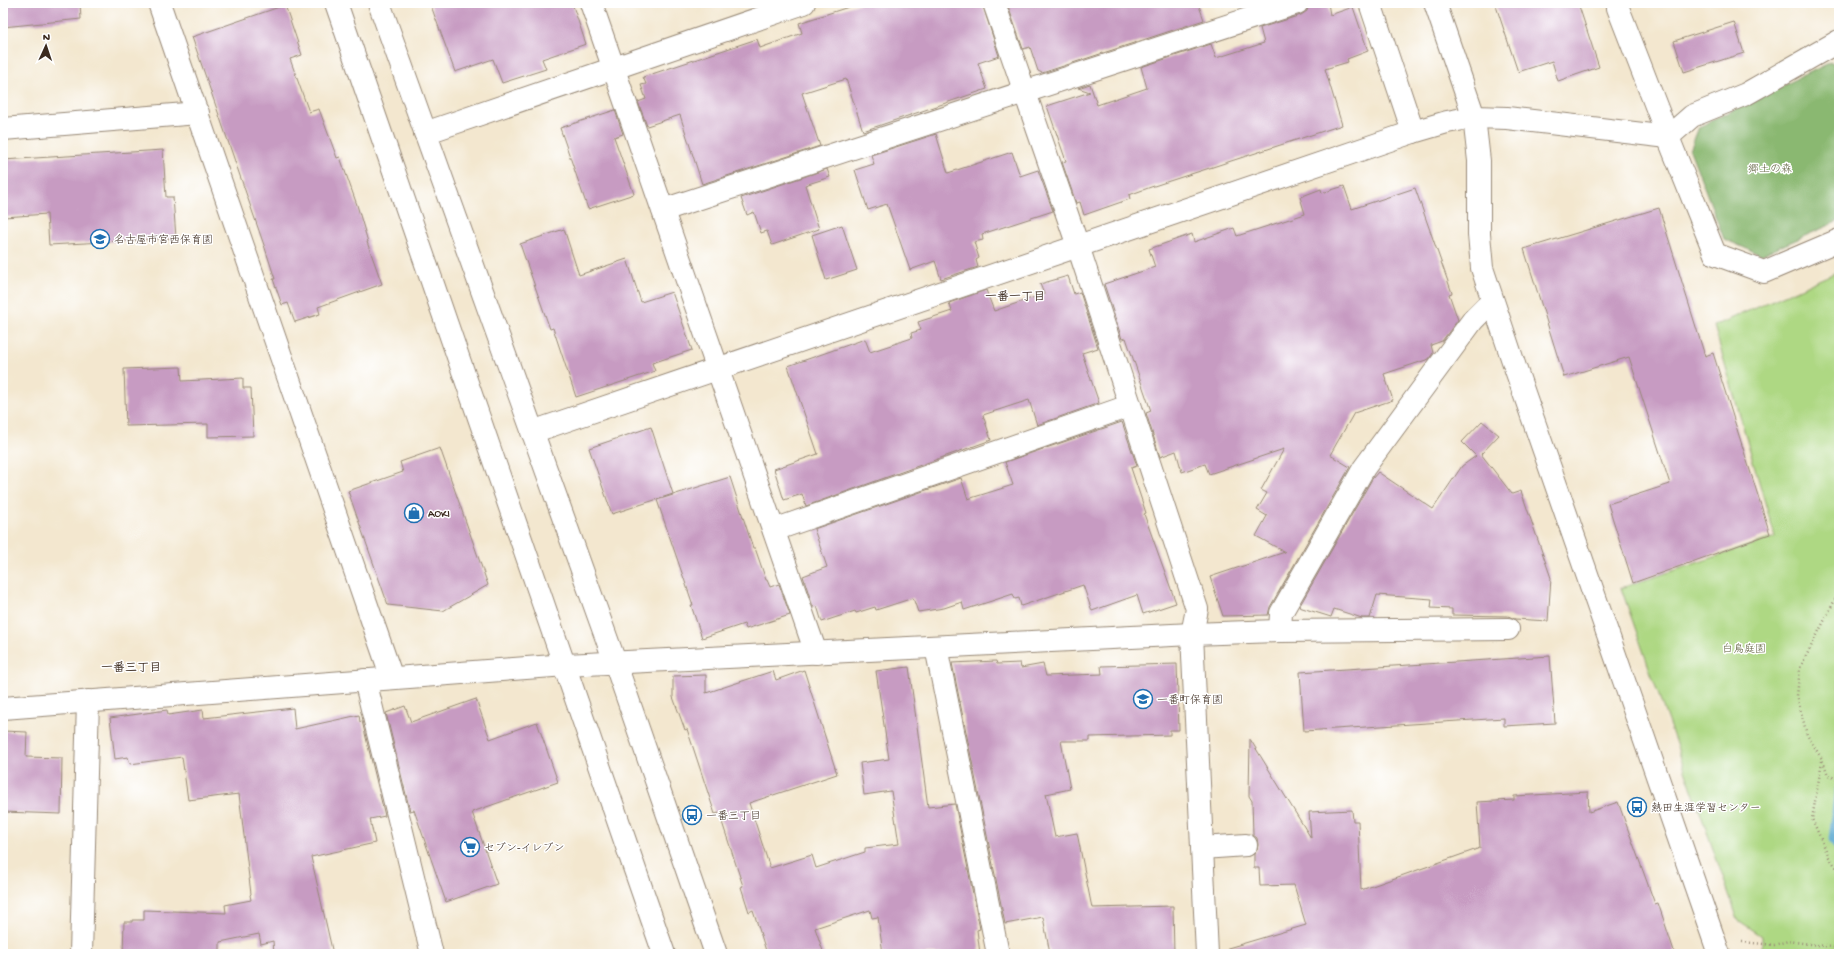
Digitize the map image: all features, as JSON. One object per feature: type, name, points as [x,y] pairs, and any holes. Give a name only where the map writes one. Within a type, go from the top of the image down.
[{"type":"street","points":[[159,3],[392,678]]},
{"type":"street","points":[[336,3],[566,665],[664,954]]},
{"type":"street","points":[[379,3],[615,662],[716,954]]},
{"type":"street","points":[[591,3],[816,653]]},
{"type":"street","points":[[425,133],[804,3]]},
{"type":"street","points":[[994,3],[1078,246],[1129,406],[1197,609],[1192,634],[1207,954]]},
{"type":"street","points":[[663,210],[1297,3]]},
{"type":"street","points":[[1370,3],[1413,132]]},
{"type":"street","points":[[1435,3],[1474,117],[1479,161],[1479,234],[1482,268],[1492,301],[1719,954]]},
{"type":"street","points":[[1618,8],[1715,254],[1764,272],[1839,240]]},
{"type":"street","points":[[532,432],[1413,132],[1447,122],[1474,117],[1507,118],[1668,137],[1692,116],[1746,94],[1839,41]]},
{"type":"street","points":[[3,129],[198,113]]},
{"type":"street","points":[[1280,631],[1281,614],[1364,468],[1473,320],[1492,301]]},
{"type":"street","points":[[774,530],[1129,406]]},
{"type":"street","points":[[3,708],[615,662],[1192,634],[1280,631],[1508,629]]},
{"type":"street","points":[[936,647],[998,954]]},
{"type":"street","points":[[366,680],[432,954]]},
{"type":"street","points":[[81,954],[88,701]]},
{"type":"street","points":[[1202,848],[1246,845]]},
{"type":"path","points":[[1839,592],[1800,668],[1797,696],[1807,735],[1822,759],[1828,775],[1839,780]]},
{"type":"path","points":[[1822,759],[1812,820],[1829,857],[1839,871]]},
{"type":"path","points":[[1739,942],[1774,945],[1788,941],[1839,948]]},
{"type":"green space","name":"郷土の森","points":[[1831,62],[1839,66],[1839,221],[1761,255],[1724,239],[1690,150],[1699,127]]},
{"type":"green space","name":"白鳥庭園","points":[[1839,271],[1839,954],[1762,954],[1762,936],[1738,920],[1621,588],[1775,537],[1714,326]]},
{"type":"building","points":[[3,3],[80,3],[81,19],[3,27]]},
{"type":"building","points":[[430,3],[572,3],[586,44],[542,59],[546,69],[502,83],[493,59],[455,72]]},
{"type":"building","points":[[861,3],[982,3],[999,56],[978,63],[987,89],[863,131],[846,79],[802,93],[820,146],[702,184],[680,115],[647,126],[638,102],[646,99],[641,85],[646,84],[643,77],[757,39],[760,48],[802,33],[799,23]]},
{"type":"building","points":[[1007,3],[1198,3],[1204,20],[1042,73],[1038,71],[1030,47],[1023,49]]},
{"type":"building","points":[[1309,3],[1328,3],[1330,15],[1353,7],[1368,51],[1347,59],[1348,62],[1325,69],[1342,125],[1151,187],[1129,195],[1130,199],[1084,215],[1080,202],[1076,203],[1062,162],[1066,161],[1047,106],[1090,92],[1078,88],[1090,84],[1097,105],[1147,88],[1141,67],[1211,44],[1216,58],[1264,43],[1260,28],[1301,15],[1307,11]]},
{"type":"building","points":[[1495,3],[1578,3],[1599,67],[1558,81],[1552,61],[1518,72]]},
{"type":"building","points":[[285,5],[302,55],[290,59],[309,112],[319,109],[337,158],[340,157],[382,284],[318,307],[320,314],[295,322],[288,303],[282,305],[265,248],[192,37]]},
{"type":"building","points":[[1734,22],[1744,53],[1684,72],[1674,41]]},
{"type":"building","points":[[615,110],[623,134],[614,137],[634,194],[588,209],[560,128]]},
{"type":"building","points":[[936,134],[948,173],[1012,152],[1020,176],[1038,170],[1053,211],[982,234],[983,240],[974,242],[979,258],[976,260],[978,267],[941,279],[935,261],[910,270],[887,204],[868,210],[855,170],[874,164],[871,155]]},
{"type":"building","points":[[163,150],[166,197],[173,197],[176,238],[49,245],[47,214],[4,217],[3,160]]},
{"type":"building","points":[[827,169],[830,177],[805,185],[819,229],[772,245],[767,231],[761,233],[754,212],[747,215],[741,198]]},
{"type":"building","points":[[1344,186],[1352,209],[1415,188],[1452,293],[1449,294],[1458,320],[1442,341],[1431,345],[1433,353],[1429,359],[1384,374],[1393,400],[1354,413],[1330,455],[1350,467],[1270,607],[1268,615],[1223,616],[1210,577],[1285,552],[1256,536],[1267,516],[1257,510],[1267,493],[1261,490],[1284,449],[1209,474],[1205,464],[1182,472],[1176,451],[1160,457],[1146,413],[1151,411],[1126,338],[1122,339],[1104,284],[1155,267],[1149,249],[1192,234],[1194,242],[1234,228],[1237,236],[1305,214],[1300,197],[1321,189],[1322,193]]},
{"type":"building","points":[[1659,208],[1705,356],[1713,353],[1770,534],[1633,583],[1608,504],[1670,484],[1629,357],[1564,377],[1524,249]]},
{"type":"building","points":[[842,225],[857,270],[826,280],[812,235]]},
{"type":"building","points":[[564,229],[579,275],[627,259],[641,302],[672,292],[692,350],[652,363],[655,371],[576,397],[553,328],[550,329],[520,244]]},
{"type":"building","points":[[1068,276],[1074,294],[1080,292],[1098,348],[1082,353],[1099,403],[1037,425],[1029,400],[983,415],[991,440],[806,506],[802,494],[784,500],[774,469],[818,454],[788,366],[865,339],[870,352],[912,338],[911,333],[921,330],[918,322],[952,311],[949,303],[986,290],[994,311],[1044,294],[1040,284]]},
{"type":"building","points":[[181,367],[182,381],[243,378],[243,388],[251,388],[253,436],[208,437],[208,424],[126,426],[124,369]]},
{"type":"building","points":[[1482,421],[1499,435],[1481,454],[1512,494],[1521,491],[1551,578],[1548,621],[1515,619],[1508,616],[1452,615],[1452,609],[1431,608],[1432,599],[1377,595],[1370,618],[1362,618],[1334,609],[1331,617],[1299,607],[1372,479],[1378,472],[1433,509],[1462,466],[1476,456],[1462,442]]},
{"type":"building","points":[[1122,422],[1137,466],[1131,468],[1146,513],[1144,514],[1176,603],[1143,614],[1137,595],[1092,611],[1083,585],[1021,606],[1019,598],[1015,599],[1013,594],[964,610],[962,602],[944,608],[918,612],[913,598],[876,610],[875,607],[856,613],[855,611],[822,622],[817,606],[813,607],[803,576],[827,567],[814,529],[961,478],[968,499],[1013,485],[1005,462]]},
{"type":"building","points":[[651,427],[673,494],[612,514],[589,448]]},
{"type":"building","points":[[440,448],[488,585],[443,611],[388,605],[348,491],[403,472],[400,462]]},
{"type":"building","points":[[730,477],[753,548],[755,548],[766,580],[770,587],[779,584],[790,615],[746,629],[744,624],[702,638],[691,605],[693,605],[657,500]]},
{"type":"building","points":[[1550,656],[1555,723],[1504,726],[1504,718],[1304,731],[1300,672]]},
{"type":"building","points":[[996,661],[997,664],[1020,663],[1021,668],[1043,664],[1046,676],[1102,674],[1101,666],[1177,664],[1179,730],[1170,730],[1170,735],[1090,737],[1090,741],[1061,741],[1070,789],[1046,794],[1055,837],[1077,833],[1092,908],[1173,906],[1174,954],[1050,954],[1043,917],[1005,924],[952,663]]},
{"type":"building","points":[[909,667],[928,807],[955,804],[980,929],[977,930],[980,954],[883,954],[878,917],[872,918],[870,910],[815,928],[824,954],[767,954],[753,910],[749,912],[741,887],[743,886],[719,813],[715,814],[687,729],[685,730],[673,697],[673,676],[706,675],[706,693],[773,671],[776,680],[804,670],[837,774],[749,803],[770,868],[812,855],[816,868],[865,852],[865,848],[899,844],[891,791],[864,795],[860,763],[889,759],[876,671]]},
{"type":"building","points":[[476,699],[490,739],[537,722],[558,782],[472,812],[497,884],[446,902],[414,810],[410,811],[386,713],[405,706],[411,722]]},
{"type":"building","points":[[293,708],[295,729],[359,715],[360,722],[362,721],[385,816],[370,819],[375,843],[311,857],[333,954],[274,954],[273,941],[261,944],[259,934],[220,942],[220,954],[123,954],[124,922],[144,920],[144,910],[226,913],[225,905],[251,900],[251,894],[239,794],[188,800],[182,757],[130,764],[128,757],[115,759],[110,718],[167,710],[168,715],[203,710],[204,718]]},
{"type":"building","points":[[3,731],[27,732],[26,757],[62,758],[61,814],[3,812]]},
{"type":"building","points":[[1250,739],[1311,838],[1309,812],[1352,810],[1353,821],[1358,821],[1361,890],[1480,848],[1477,802],[1514,800],[1514,796],[1588,792],[1589,812],[1618,802],[1655,904],[1658,903],[1675,954],[1229,954],[1228,948],[1306,925],[1294,885],[1260,886],[1259,868],[1254,868],[1254,854],[1258,845],[1257,838],[1253,835],[1252,801],[1249,796]]},
{"type":"waterway","points":[[1839,787],[1833,840],[1839,847]]},
{"type":"place","name":"名古屋市宮西保育園","points":[[100,239]]},
{"type":"place","name":"AOKI","points":[[414,513]]},
{"type":"place","name":"一番町保育園","points":[[1143,699]]},
{"type":"place","name":"熱田生涯学習センター","points":[[1637,807]]},
{"type":"place","name":"一番三丁目","points":[[692,815]]},
{"type":"place","name":"セブン-イレブン","points":[[470,847]]},
{"type":"district","name":"一番一丁目","points":[[1015,296]]},
{"type":"district","name":"一番三丁目","points":[[131,667]]}]
